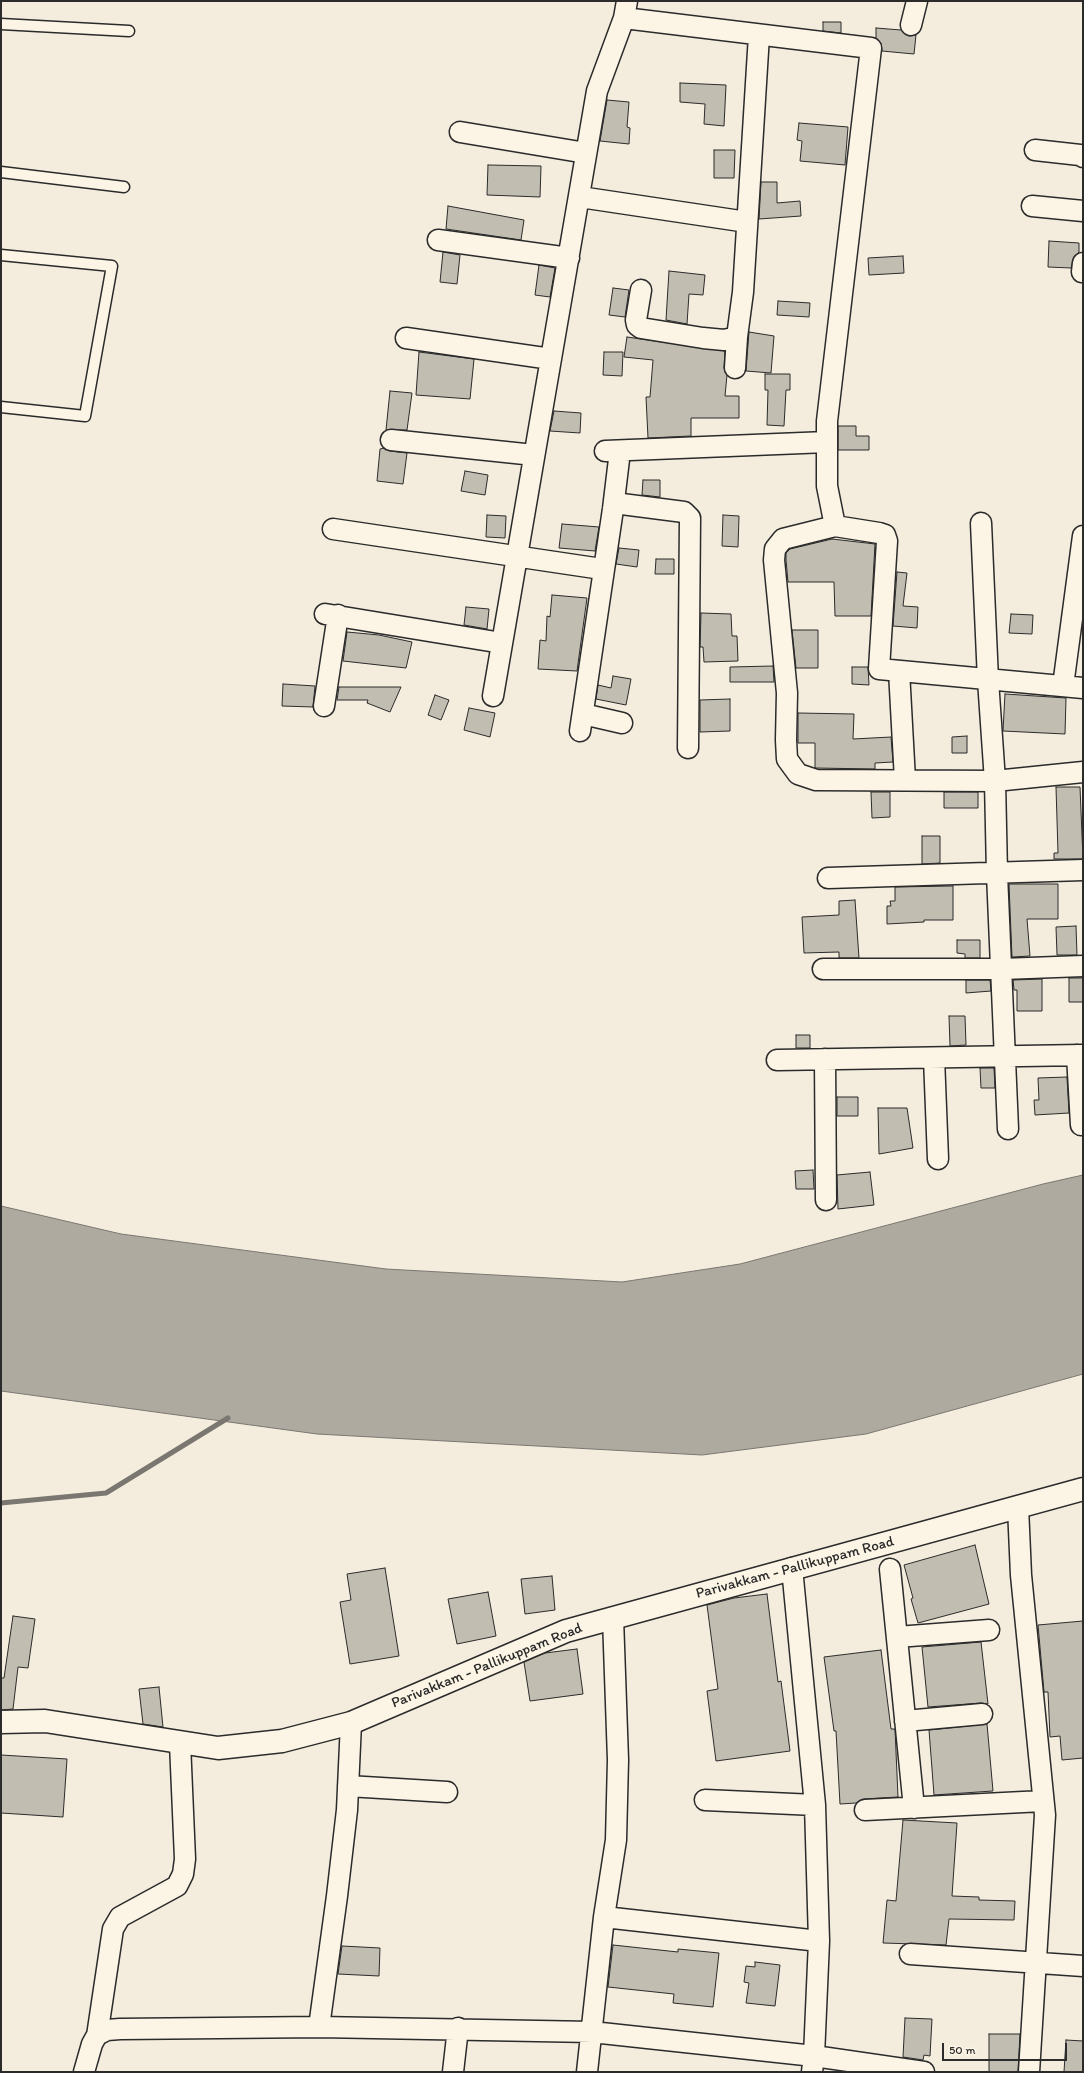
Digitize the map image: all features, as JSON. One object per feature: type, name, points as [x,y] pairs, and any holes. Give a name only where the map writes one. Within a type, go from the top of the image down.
[{"type":"street","points":[[911,25],[918,1]]},
{"type":"street","points":[[493,696],[580,197],[597,91],[625,9],[759,35],[871,48],[827,422],[827,486],[835,526]]},
{"type":"street","points":[[735,368],[737,337],[743,292],[759,35]]},
{"type":"street","points":[[460,132],[586,153]]},
{"type":"street","points":[[1035,150],[1080,155],[1083,157]]},
{"type":"street","points":[[580,197],[747,222]]},
{"type":"street","points":[[1032,206],[1083,211]]},
{"type":"street","points":[[438,240],[569,258]]},
{"type":"street","points":[[641,290],[636,320],[637,325],[641,328],[724,340],[737,337]]},
{"type":"street","points":[[406,338],[551,359]]},
{"type":"street","points":[[391,440],[534,455]]},
{"type":"street","points":[[622,723],[582,723],[614,503],[612,451],[827,442]]},
{"type":"street","points":[[614,503],[684,512],[690,518],[688,748]]},
{"type":"street","points":[[981,523],[988,680],[995,780],[996,874],[1002,969],[1008,1128]]},
{"type":"street","points":[[1083,688],[879,669],[887,541],[885,535],[835,526],[783,539],[775,549],[774,560],[787,693],[787,759],[798,774],[816,780],[995,780],[1083,772]]},
{"type":"street","points":[[333,528],[517,554],[595,568]]},
{"type":"street","points":[[1063,686],[1083,536]]},
{"type":"street","points":[[324,706],[331,615],[502,643]]},
{"type":"street","points":[[899,671],[905,780]]},
{"type":"street","points":[[828,878],[996,874],[1083,870]]},
{"type":"street","points":[[823,969],[1002,969],[1083,966]]},
{"type":"street","points":[[777,1060],[1080,1055],[1081,1125]]},
{"type":"street","points":[[934,1058],[938,1159]]},
{"type":"street","points":[[825,1059],[826,1200]]},
{"type":"street","name":"Parivakkam - Pallikuppam Road","points":[[1,1722],[45,1721],[218,1748],[282,1742],[351,1723],[566,1631],[1083,1489]]},
{"type":"street","points":[[1018,1507],[1021,1575],[1044,1815],[1029,2072]]},
{"type":"street","points":[[792,1568],[815,1805],[819,1941],[813,2064]]},
{"type":"street","points":[[890,1569],[914,1808]]},
{"type":"street","points":[[587,2072],[604,1917],[616,1840],[618,1760],[613,1618]]},
{"type":"street","points":[[897,1638],[990,1630]]},
{"type":"street","points":[[905,1721],[982,1714]]},
{"type":"street","points":[[319,2027],[337,1896],[348,1786],[351,1723]]},
{"type":"street","points":[[84,2072],[92,2044],[97,2036],[113,1929],[120,1917],[177,1886],[183,1874],[185,1859],[180,1743]]},
{"type":"street","points":[[348,1786],[447,1792]]},
{"type":"street","points":[[705,1800],[815,1805]]},
{"type":"street","points":[[865,1810],[1043,1801]]},
{"type":"street","points":[[604,1917],[819,1941]]},
{"type":"street","points":[[910,1954],[1083,1966]]},
{"type":"street","points":[[97,2036],[107,2030],[120,2029],[319,2027],[458,2028],[592,2032],[813,2064],[924,2072]]},
{"type":"street","points":[[453,2072],[458,2028]]},
{"type":"lane","points":[[1,24],[129,31]]},
{"type":"lane","points":[[1,172],[124,187]]},
{"type":"lane","points":[[1,255],[112,266],[85,416],[1,407]]},
{"type":"shaded area","points":[[1083,1175],[1083,1374],[866,1434],[702,1455],[317,1434],[1,1391],[1,1206],[121,1234],[386,1269],[622,1282],[740,1264],[1043,1184]]},
{"type":"building","points":[[823,22],[841,22],[841,33],[823,31]]},
{"type":"building","points":[[876,28],[901,30],[909,36],[916,35],[914,54],[882,51],[881,43],[876,38]]},
{"type":"building","points":[[680,83],[726,85],[724,126],[704,124],[705,104],[680,102]]},
{"type":"building","points":[[607,100],[629,102],[627,127],[630,128],[629,144],[600,141]]},
{"type":"building","points":[[799,123],[848,127],[845,165],[800,161],[802,141],[797,140]]},
{"type":"building","points":[[714,150],[735,150],[734,178],[714,178]]},
{"type":"building","points":[[488,165],[541,166],[540,197],[487,195]]},
{"type":"building","points":[[761,182],[777,182],[777,203],[800,201],[801,216],[759,219]]},
{"type":"building","points":[[448,206],[524,220],[521,240],[446,229]]},
{"type":"building","points":[[1049,241],[1079,243],[1079,252],[1074,257],[1071,268],[1048,267]]},
{"type":"building","points":[[443,252],[460,255],[457,284],[440,282]]},
{"type":"building","points":[[903,256],[904,273],[869,275],[868,258]]},
{"type":"building","points":[[539,265],[555,268],[550,297],[535,295]]},
{"type":"building","points":[[669,271],[705,275],[703,295],[689,294],[687,324],[666,320]]},
{"type":"building","points":[[613,288],[629,290],[625,317],[609,315]]},
{"type":"building","points":[[778,301],[810,303],[809,317],[777,315]]},
{"type":"building","points":[[749,332],[774,336],[771,373],[746,371]]},
{"type":"building","points":[[627,337],[725,351],[724,368],[727,375],[725,396],[739,396],[739,418],[691,418],[691,436],[648,438],[646,397],[650,397],[653,360],[624,357]]},
{"type":"building","points":[[419,352],[474,359],[470,399],[416,395]]},
{"type":"building","points":[[604,352],[623,352],[622,376],[603,375]]},
{"type":"building","points":[[765,374],[790,374],[790,390],[786,390],[784,426],[767,425],[768,390],[765,390]]},
{"type":"building","points":[[390,391],[412,393],[407,430],[386,430]]},
{"type":"building","points":[[554,411],[581,413],[580,433],[550,431]]},
{"type":"building","points":[[838,426],[856,426],[856,436],[869,436],[869,450],[838,450]]},
{"type":"building","points":[[384,448],[390,451],[407,453],[403,484],[377,481],[380,449]]},
{"type":"building","points":[[465,471],[488,475],[485,495],[461,491]]},
{"type":"building","points":[[643,480],[660,480],[660,497],[642,495]]},
{"type":"building","points":[[487,515],[506,516],[505,538],[486,537]]},
{"type":"building","points":[[723,515],[739,516],[738,547],[722,546]]},
{"type":"building","points":[[562,524],[599,527],[595,551],[559,548]]},
{"type":"building","points":[[832,539],[875,544],[871,616],[835,616],[834,582],[788,582],[786,553],[790,549]]},
{"type":"building","points":[[619,548],[639,550],[637,567],[616,564]]},
{"type":"building","points":[[656,559],[674,559],[674,574],[655,574]]},
{"type":"building","points":[[897,572],[907,573],[903,606],[918,607],[917,628],[893,626]]},
{"type":"building","points":[[552,595],[587,598],[577,671],[538,669],[540,640],[546,641],[547,616],[550,617]]},
{"type":"building","points":[[466,607],[489,609],[487,629],[464,625]]},
{"type":"building","points":[[701,613],[731,614],[732,636],[737,636],[738,661],[704,662],[703,647],[700,647]]},
{"type":"building","points":[[1011,614],[1033,615],[1032,634],[1009,633]]},
{"type":"building","points":[[792,630],[818,630],[818,668],[796,668]]},
{"type":"building","points":[[347,632],[379,635],[412,642],[406,668],[343,661]]},
{"type":"building","points":[[773,666],[774,682],[730,682],[730,667]]},
{"type":"building","points":[[852,667],[868,667],[869,685],[852,684]]},
{"type":"building","points":[[613,676],[631,679],[626,705],[596,699],[598,685],[611,688]]},
{"type":"building","points":[[283,684],[315,686],[313,707],[282,706]]},
{"type":"building","points":[[339,687],[401,687],[390,712],[367,703],[368,700],[337,700]]},
{"type":"building","points":[[1005,694],[1066,698],[1065,734],[1003,731]]},
{"type":"building","points":[[435,695],[449,700],[441,720],[428,715]]},
{"type":"building","points":[[730,699],[730,731],[700,732],[700,700]]},
{"type":"building","points":[[469,708],[495,713],[490,737],[464,730]]},
{"type":"building","points":[[798,713],[854,714],[853,739],[891,737],[893,762],[875,763],[875,769],[815,768],[815,743],[798,743]]},
{"type":"building","points":[[967,736],[967,753],[952,753],[952,737]]},
{"type":"building","points":[[1056,787],[1080,787],[1083,859],[1054,859],[1054,853],[1058,853]]},
{"type":"building","points":[[871,792],[890,792],[890,817],[872,818]]},
{"type":"building","points":[[944,792],[978,792],[978,808],[944,808]]},
{"type":"building","points":[[922,836],[940,836],[940,863],[922,864]]},
{"type":"building","points":[[1009,884],[1058,884],[1058,919],[1027,919],[1030,956],[1012,957]]},
{"type":"building","points":[[953,886],[953,920],[924,920],[924,922],[887,924],[887,906],[891,906],[890,901],[895,901],[895,887]]},
{"type":"building","points":[[855,900],[859,958],[839,958],[839,952],[804,953],[802,917],[839,915],[839,901]]},
{"type":"building","points":[[1076,926],[1077,955],[1057,955],[1056,927]]},
{"type":"building","points":[[957,940],[980,940],[980,958],[965,958],[965,954],[957,953]]},
{"type":"building","points":[[1069,978],[1083,978],[1083,1002],[1069,1002]]},
{"type":"building","points":[[1042,979],[1042,1011],[1017,1011],[1017,990],[1014,990],[1013,980]]},
{"type":"building","points":[[966,980],[990,980],[991,991],[966,993]]},
{"type":"building","points":[[949,1016],[965,1016],[966,1045],[950,1046]]},
{"type":"building","points":[[796,1035],[810,1035],[810,1048],[796,1048]]},
{"type":"building","points":[[980,1068],[994,1068],[995,1088],[981,1088]]},
{"type":"building","points":[[1067,1077],[1069,1113],[1035,1115],[1034,1100],[1039,1100],[1038,1078]]},
{"type":"building","points":[[837,1097],[858,1097],[858,1116],[837,1116]]},
{"type":"building","points":[[878,1108],[907,1108],[913,1148],[879,1154]]},
{"type":"building","points":[[813,1170],[814,1189],[796,1189],[795,1171]]},
{"type":"building","points":[[870,1172],[874,1205],[838,1209],[837,1175]]},
{"type":"building","points":[[975,1545],[989,1604],[918,1623],[904,1565]]},
{"type":"building","points":[[385,1568],[399,1656],[350,1664],[340,1602],[351,1600],[347,1574]]},
{"type":"building","points":[[552,1576],[555,1610],[525,1614],[521,1579]]},
{"type":"building","points":[[488,1592],[496,1636],[457,1644],[448,1599]]},
{"type":"building","points":[[767,1594],[778,1682],[781,1681],[790,1751],[716,1761],[707,1691],[718,1689],[707,1605],[734,1598]]},
{"type":"building","points":[[13,1616],[35,1619],[28,1668],[18,1667],[13,1709],[1,1710],[1,1678],[4,1678]]},
{"type":"building","points":[[1083,1621],[1083,1758],[1062,1760],[1060,1736],[1050,1737],[1048,1692],[1044,1692],[1038,1625]]},
{"type":"building","points":[[981,1642],[988,1704],[981,1703],[928,1707],[922,1647]]},
{"type":"building","points":[[577,1649],[583,1694],[530,1701],[524,1662],[545,1653]]},
{"type":"building","points":[[881,1650],[891,1729],[895,1729],[898,1797],[864,1799],[856,1803],[840,1804],[836,1731],[834,1731],[824,1657]]},
{"type":"building","points":[[159,1687],[163,1727],[143,1724],[139,1689]]},
{"type":"building","points":[[987,1724],[993,1791],[934,1795],[929,1730]]},
{"type":"building","points":[[1,1755],[67,1759],[63,1817],[1,1813]]},
{"type":"building","points":[[903,1820],[957,1823],[952,1896],[979,1897],[979,1900],[1015,1901],[1014,1920],[949,1919],[946,1945],[883,1943],[887,1900],[896,1901]]},
{"type":"building","points":[[613,1945],[678,1952],[678,1949],[719,1953],[713,2007],[673,2003],[674,1994],[608,1987]]},
{"type":"building","points":[[342,1946],[380,1948],[379,1976],[338,1974]]},
{"type":"building","points":[[755,1962],[780,1965],[775,2006],[746,2003],[749,1983],[744,1982],[746,1966],[755,1967]]},
{"type":"building","points":[[905,2018],[932,2019],[930,2056],[924,2055],[923,2060],[903,2057]]},
{"type":"building","points":[[989,2034],[1020,2034],[1018,2072],[989,2072]]},
{"type":"building","points":[[1066,2040],[1083,2041],[1083,2072],[1064,2072]]},
{"type":"waterway","points":[[1,1503],[106,1493],[228,1418]]}]
